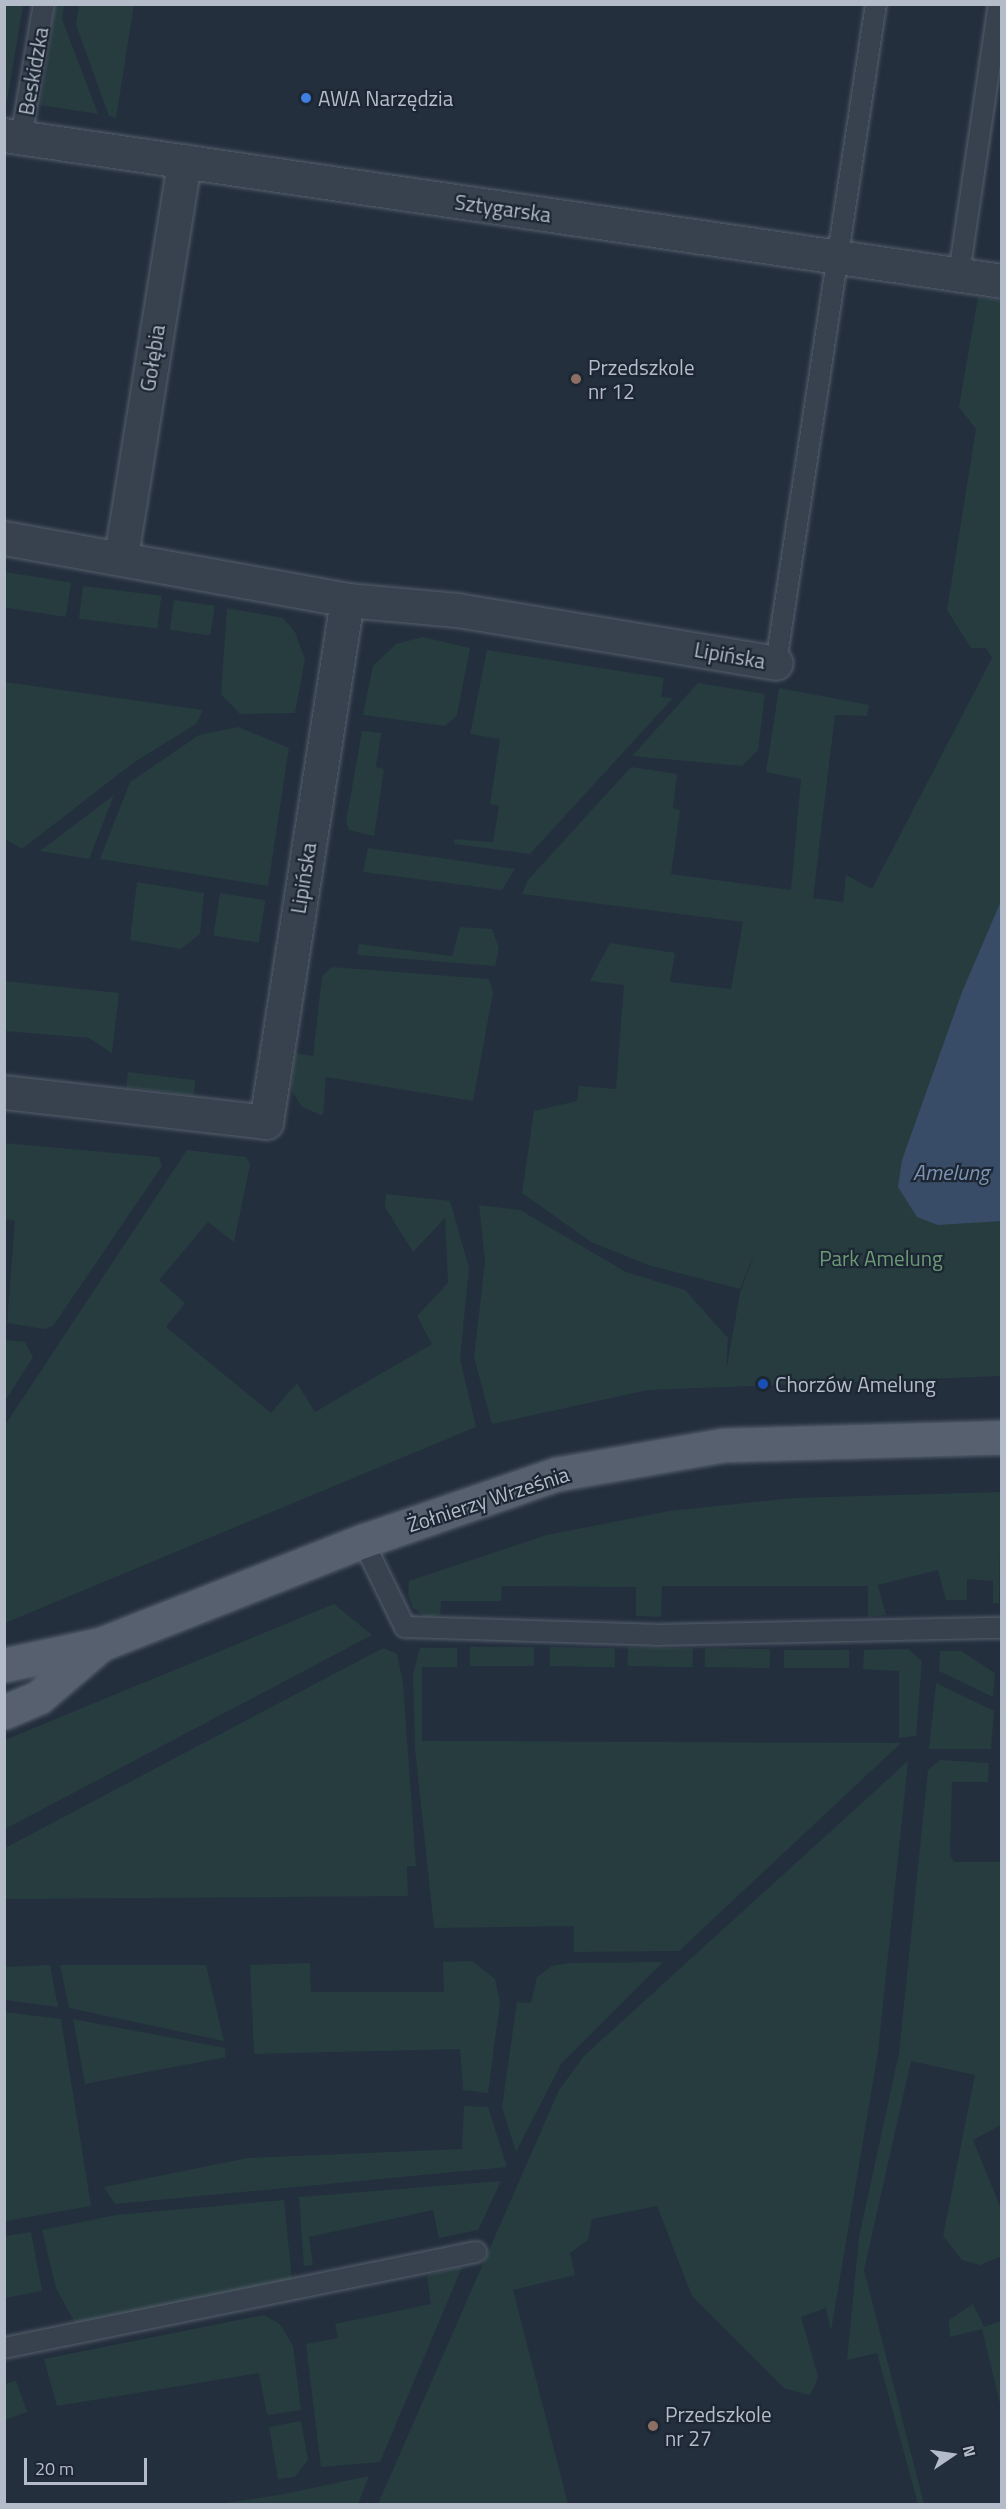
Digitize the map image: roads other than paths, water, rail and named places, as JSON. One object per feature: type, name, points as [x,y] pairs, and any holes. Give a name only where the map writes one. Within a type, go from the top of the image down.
[{"type":"main road","name":"Żołnierzy Września","points":[[4,1665],[101,1644],[363,1541],[557,1474],[712,1447],[1002,1437]]},
{"type":"main road","name":"Żołnierzy Września","points":[[4,1712],[39,1697],[101,1644]]},
{"type":"street","name":"Sztygarska","points":[[13,137],[1002,281]]},
{"type":"street","name":"Gołębia","points":[[121,556],[184,161]]},
{"type":"street","name":"Lipińska","points":[[4,538],[121,556],[347,600],[457,610],[776,663]]},
{"type":"street","name":"Lipińska","points":[[4,1092],[266,1122],[347,600]]},
{"type":"lane","name":"Beskidzka","points":[[13,137],[45,4]]},
{"type":"lane","name":"Lipińska","points":[[776,663],[876,4]]},
{"type":"lane","points":[[959,274],[999,4]]},
{"type":"lane","points":[[363,1541],[405,1627],[655,1635],[1002,1628]]},
{"type":"lane","points":[[4,2348],[476,2252]]},
{"type":"water","name":"Amelung","points":[[1001,901],[1001,1221],[938,1225],[917,1217],[898,1187],[902,1160],[962,992]]},
{"type":"place","name":"AWA Narzędzia","points":[[306,98]]},
{"type":"place","name":"Przedszkole nr 12","points":[[576,379]]},
{"type":"place","name":"Chorzów Amelung","points":[[763,1384]]},
{"type":"place","name":"Przedszkole nr 27","points":[[653,2426]]},
{"type":"park label","name":"Park Amelung","points":[[881,1258]]}]
